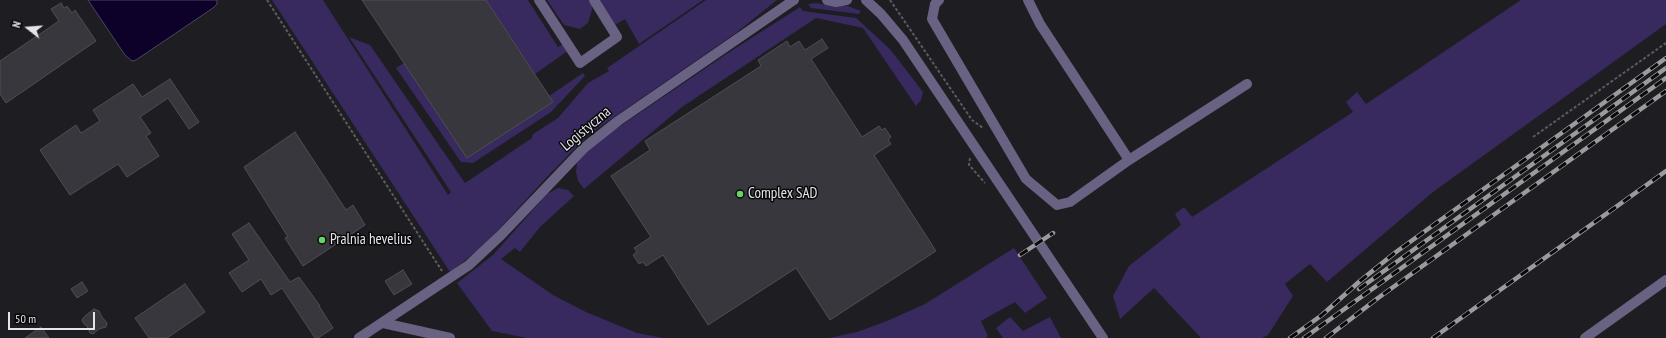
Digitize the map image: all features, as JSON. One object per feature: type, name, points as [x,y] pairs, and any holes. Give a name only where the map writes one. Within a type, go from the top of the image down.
[{"type":"street","points":[[539,0],[580,62],[617,37],[594,0]]},
{"type":"street","name":"Logistyczna","points":[[359,338],[416,302],[469,265],[501,235],[584,148],[618,121],[794,0]]},
{"type":"street","points":[[827,0],[836,2],[847,0]]},
{"type":"street","points":[[866,0],[881,14],[903,40],[1103,338]]},
{"type":"street","points":[[939,0],[935,4],[932,19],[1025,178],[1057,205],[1070,202],[1129,160],[1247,84]]},
{"type":"street","points":[[1028,0],[1040,24],[1129,160]]},
{"type":"street","points":[[1585,338],[1666,280]]},
{"type":"street","points":[[383,323],[450,338]]},
{"type":"path","points":[[267,0],[444,274]]},
{"type":"path","points":[[890,0],[972,120],[984,129]]},
{"type":"path","points":[[1533,137],[1666,43]]},
{"type":"path","points":[[973,155],[970,159],[969,165],[981,179]]},
{"type":"shaded area","points":[[88,0],[217,0],[217,4],[136,60],[132,61],[125,55]]},
{"type":"shaded area","points":[[272,0],[323,0],[448,195],[451,192],[349,37],[370,45],[465,183],[532,138],[533,134],[558,118],[588,83],[609,71],[607,68],[706,0],[777,0],[736,33],[588,135],[545,179],[484,246],[450,272]]},
{"type":"shaded area","points":[[486,0],[528,0],[558,47],[563,44],[569,50],[535,74]]},
{"type":"shaded area","points":[[547,0],[589,0],[593,6],[588,23],[580,29],[564,25]]},
{"type":"shaded area","points":[[598,0],[703,0],[639,44],[625,19],[615,25]]},
{"type":"shaded area","points":[[1521,0],[1666,0],[1666,24],[1433,192],[1327,282],[1310,264],[1285,284],[1293,296],[1268,335],[1262,338],[1201,338],[1154,288],[1120,319],[1113,296],[1129,266],[1181,225],[1175,214],[1184,207],[1192,217],[1353,112],[1346,102],[1357,92],[1366,104]]},
{"type":"shaded area","points":[[816,3],[832,6],[848,6],[861,11],[859,14],[811,8],[808,4]]},
{"type":"shaded area","points":[[800,7],[803,11],[856,18],[890,49],[923,92],[921,100],[916,106],[863,28],[816,18],[682,107],[584,189],[578,181],[576,172],[577,163],[582,156],[610,133],[728,53]]},
{"type":"shaded area","points":[[404,63],[553,102],[549,96],[583,73],[585,76],[551,112],[473,163],[461,162],[396,68]]},
{"type":"shaded area","points":[[558,188],[568,190],[574,196],[540,227],[520,252],[515,248],[501,259],[553,295],[586,312],[637,333],[664,338],[527,338],[492,331],[457,283],[493,255],[547,194]]},
{"type":"shaded area","points":[[1014,248],[1047,298],[1025,313],[1015,302],[981,321],[988,336],[986,338],[829,338],[857,332],[887,321],[925,304]]},
{"type":"shaded area","points":[[1010,317],[1023,331],[1050,317],[1061,338],[1003,338],[996,328]]},
{"type":"building","points":[[362,0],[486,0],[553,102],[467,158]]},
{"type":"building","points":[[61,3],[64,8],[67,6],[72,13],[75,10],[96,41],[6,103],[0,94],[0,61],[59,21],[51,9]]},
{"type":"building","points":[[822,39],[828,48],[811,59],[862,137],[879,126],[882,130],[885,128],[891,137],[888,140],[891,144],[874,155],[936,251],[830,320],[796,268],[708,325],[663,255],[646,266],[643,262],[639,264],[633,255],[637,252],[634,248],[651,237],[611,176],[650,150],[645,141],[761,66],[758,60],[787,41],[790,47],[799,41],[805,50]]},
{"type":"building","points":[[170,79],[199,122],[189,129],[168,98],[140,117],[151,133],[146,136],[159,156],[127,177],[118,164],[70,195],[40,150],[76,125],[81,133],[100,121],[93,110],[133,84],[142,97]]},
{"type":"building","points":[[295,132],[346,210],[353,205],[365,225],[303,266],[285,238],[288,237],[244,167]]},
{"type":"building","points":[[249,223],[290,282],[299,277],[320,306],[333,328],[318,338],[315,338],[282,288],[271,295],[261,279],[242,292],[229,273],[249,260],[232,234]]},
{"type":"building","points":[[403,270],[412,284],[394,295],[385,281]]},
{"type":"building","points":[[82,282],[88,291],[77,298],[71,289]]},
{"type":"building","points":[[185,284],[205,312],[167,338],[149,338],[135,318]]},
{"type":"building","points":[[94,309],[99,311],[107,323],[106,327],[99,329],[93,334],[90,333],[82,320]]},
{"type":"building","points":[[41,327],[49,338],[25,338]]},
{"type":"railway","points":[[1290,338],[1322,315],[1360,281],[1396,252],[1666,58]]},
{"type":"railway","points":[[1359,289],[1666,68]]},
{"type":"railway","points":[[1304,338],[1666,78]]},
{"type":"railway","points":[[1326,338],[1378,298],[1666,91]]},
{"type":"railway","points":[[1433,338],[1666,171]]},
{"type":"railway","points":[[1020,255],[1053,233]]},
{"type":"place","name":"Complex SAD","points":[[740,194]]},
{"type":"place","name":"Pralnia hevelius","points":[[322,240]]}]
